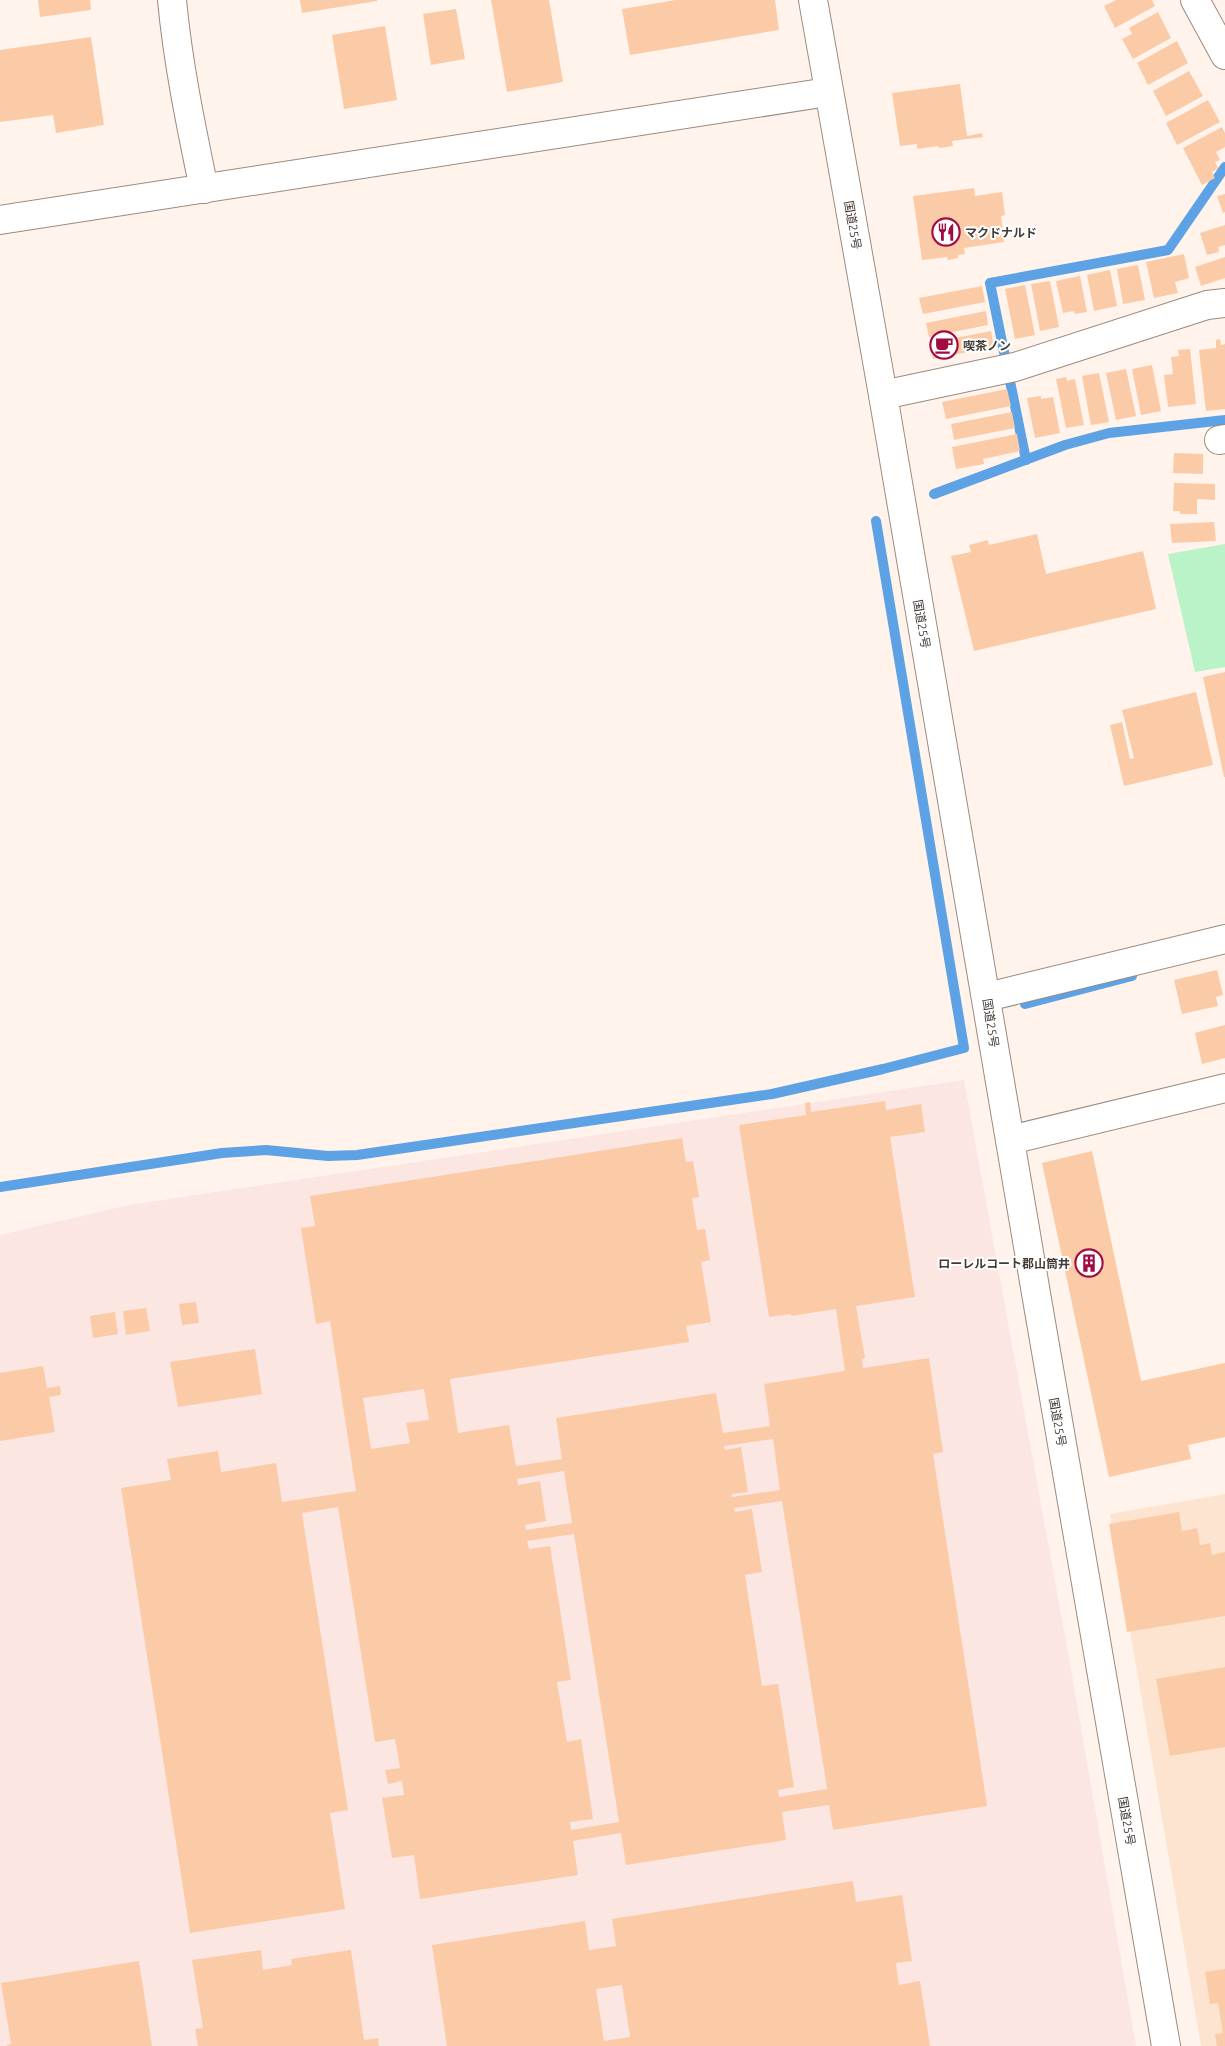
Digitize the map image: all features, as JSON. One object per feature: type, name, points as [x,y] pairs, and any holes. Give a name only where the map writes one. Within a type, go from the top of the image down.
[{"type":"main road","points":[[172,0],[184,96],[204,188]]},
{"type":"main road","name":"国道25号","points":[[813,0],[987,997],[1166,2046]]},
{"type":"main road","points":[[1195,0],[1225,55]]},
{"type":"main road","points":[[0,220],[828,92]]},
{"type":"main road","points":[[883,395],[1006,369],[1207,306],[1225,303]]},
{"type":"main road","points":[[987,997],[1225,939]]},
{"type":"main road","points":[[1010,1140],[1225,1088]]},
{"type":"shaded area","points":[[964,1080],[1069,1658],[1136,2046],[0,2046],[0,1235],[129,1205]]},
{"type":"shaded area","points":[[1225,1494],[1225,2046],[1201,2046],[1110,1514]]},
{"type":"green space","points":[[1225,544],[1225,667],[1195,672],[1168,554]]},
{"type":"building","points":[[38,0],[90,0],[91,10],[40,17]]},
{"type":"building","points":[[300,0],[377,0],[377,1],[302,13]]},
{"type":"building","points":[[491,0],[549,0],[563,82],[507,92]]},
{"type":"building","points":[[676,0],[775,0],[779,30],[630,55],[622,9]]},
{"type":"building","points":[[1116,0],[1152,0],[1155,6],[1115,28],[1104,6]]},
{"type":"building","points":[[456,9],[465,59],[431,65],[423,14]]},
{"type":"building","points":[[1158,12],[1171,38],[1133,59],[1122,39],[1132,34],[1129,28]]},
{"type":"building","points":[[385,26],[397,100],[344,109],[332,35]]},
{"type":"building","points":[[91,37],[104,125],[56,133],[53,115],[0,122],[0,50]]},
{"type":"building","points":[[1177,41],[1188,63],[1148,85],[1137,63]]},
{"type":"building","points":[[1189,71],[1203,96],[1166,116],[1153,91]]},
{"type":"building","points":[[960,84],[967,136],[982,133],[983,137],[952,141],[953,146],[939,148],[938,146],[917,149],[917,144],[900,146],[892,93]]},
{"type":"building","points":[[1208,100],[1220,122],[1177,145],[1166,123]]},
{"type":"building","points":[[1222,127],[1225,133],[1225,147],[1216,152],[1220,160],[1215,162],[1218,168],[1212,172],[1215,178],[1202,185],[1183,148]]},
{"type":"building","points":[[974,188],[975,196],[1002,192],[1005,215],[1001,216],[1004,242],[964,248],[965,254],[958,255],[958,258],[948,260],[947,257],[922,260],[913,196]]},
{"type":"building","points":[[1225,194],[1225,212],[1223,213],[1217,196]]},
{"type":"building","points":[[1225,225],[1225,245],[1218,247],[1219,252],[1207,255],[1200,233]]},
{"type":"building","points":[[1184,254],[1189,278],[1175,282],[1178,293],[1154,298],[1146,262]]},
{"type":"building","points":[[1225,257],[1225,278],[1201,286],[1195,267]]},
{"type":"building","points":[[1138,265],[1145,300],[1123,304],[1117,269]]},
{"type":"building","points":[[1110,270],[1117,306],[1094,311],[1087,275]]},
{"type":"building","points":[[1080,276],[1087,312],[1075,314],[1074,311],[1063,313],[1056,281]]},
{"type":"building","points":[[1050,281],[1059,327],[1040,331],[1031,284]]},
{"type":"building","points":[[1025,285],[1035,335],[1015,339],[1005,289]]},
{"type":"building","points":[[982,286],[985,302],[923,314],[919,298]]},
{"type":"building","points":[[986,311],[988,325],[929,337],[926,323]]},
{"type":"building","points":[[991,331],[994,347],[933,359],[930,343]]},
{"type":"building","points":[[1220,339],[1221,345],[1225,344],[1225,409],[1206,411],[1199,350],[1216,348],[1216,340]]},
{"type":"building","points":[[1190,349],[1196,404],[1168,407],[1164,375],[1173,374],[1171,357],[1179,356],[1178,350]]},
{"type":"building","points":[[1152,365],[1161,411],[1141,415],[1132,369]]},
{"type":"building","points":[[1126,369],[1136,416],[1116,420],[1106,373]]},
{"type":"building","points":[[1099,373],[1109,422],[1091,425],[1082,376]]},
{"type":"building","points":[[1066,377],[1067,381],[1075,379],[1084,425],[1066,428],[1056,379]]},
{"type":"building","points":[[1007,389],[1011,406],[946,419],[942,402]]},
{"type":"building","points":[[1041,396],[1041,399],[1053,397],[1060,433],[1035,438],[1027,398]]},
{"type":"building","points":[[1012,412],[1015,428],[954,440],[951,424]]},
{"type":"building","points":[[1017,434],[1020,451],[983,459],[984,464],[956,469],[952,447]]},
{"type":"building","points":[[1174,453],[1203,454],[1203,474],[1173,473]]},
{"type":"building","points":[[1174,483],[1215,484],[1215,500],[1197,499],[1197,514],[1180,514],[1180,511],[1173,511]]},
{"type":"building","points":[[1214,522],[1216,541],[1172,543],[1170,524]]},
{"type":"building","points":[[1037,534],[1046,574],[1143,551],[1156,609],[974,651],[951,556],[971,552],[969,545],[988,540],[989,545]]},
{"type":"building","points":[[1225,672],[1225,777],[1224,777],[1203,677]]},
{"type":"building","points":[[1196,692],[1213,765],[1124,786],[1110,725],[1122,722],[1130,759],[1134,758],[1122,710]]},
{"type":"building","points":[[1217,970],[1223,995],[1216,997],[1218,1006],[1182,1014],[1174,980]]},
{"type":"building","points":[[1225,1025],[1225,1058],[1202,1064],[1195,1033]]},
{"type":"building","points":[[885,1101],[886,1110],[921,1104],[925,1132],[890,1137],[915,1297],[856,1306],[865,1358],[862,1359],[863,1368],[929,1358],[943,1452],[933,1454],[987,1806],[833,1830],[829,1805],[782,1812],[786,1840],[626,1865],[621,1833],[573,1841],[578,1875],[420,1899],[414,1855],[392,1858],[382,1798],[404,1795],[402,1781],[388,1784],[385,1770],[400,1768],[395,1739],[375,1742],[338,1507],[302,1513],[348,1810],[330,1813],[345,1909],[190,1933],[121,1488],[171,1480],[167,1459],[218,1451],[221,1472],[276,1463],[282,1502],[356,1491],[330,1321],[316,1324],[301,1228],[315,1226],[310,1196],[682,1138],[686,1162],[693,1161],[699,1197],[692,1198],[697,1230],[705,1229],[710,1260],[701,1262],[711,1322],[686,1326],[689,1342],[450,1379],[458,1433],[509,1425],[516,1466],[562,1459],[556,1418],[716,1393],[723,1433],[770,1426],[764,1384],[845,1371],[836,1309],[791,1316],[791,1314],[769,1317],[739,1125],[806,1115],[805,1103],[810,1102],[811,1112]],"holes":[[[424,1389],[429,1420],[406,1423],[410,1443],[371,1449],[363,1398]],[[773,1439],[780,1490],[732,1497],[732,1494],[748,1492],[741,1447],[725,1450],[724,1446]],[[564,1471],[572,1523],[526,1530],[525,1525],[546,1521],[540,1481],[518,1485],[517,1479]],[[782,1501],[827,1789],[779,1797],[778,1790],[794,1787],[778,1684],[762,1686],[745,1575],[762,1572],[752,1509],[735,1512],[734,1508]],[[574,1534],[619,1822],[571,1830],[570,1822],[593,1819],[581,1739],[567,1742],[557,1682],[571,1680],[550,1546],[529,1549],[527,1541]]]},
{"type":"building","name":"ローレルコート郡山筒井","points":[[1092,1151],[1141,1381],[1225,1363],[1225,1437],[1188,1445],[1191,1459],[1109,1477],[1042,1163]]},
{"type":"building","points":[[196,1302],[199,1323],[182,1325],[179,1304]]},
{"type":"building","points":[[146,1308],[150,1331],[126,1335],[123,1311]]},
{"type":"building","points":[[115,1312],[118,1334],[93,1338],[90,1316]]},
{"type":"building","points":[[255,1349],[262,1394],[178,1407],[170,1362]]},
{"type":"building","points":[[43,1366],[47,1388],[60,1386],[61,1395],[49,1397],[55,1432],[0,1441],[0,1373]]},
{"type":"building","points":[[1179,1512],[1182,1531],[1197,1528],[1200,1545],[1210,1543],[1212,1555],[1225,1552],[1225,1616],[1127,1632],[1109,1524]]},
{"type":"building","points":[[1225,1667],[1225,1747],[1170,1756],[1156,1679]]},
{"type":"building","points":[[853,1881],[856,1902],[902,1895],[912,1961],[896,1963],[899,1985],[920,1981],[930,2046],[447,2046],[432,1945],[585,1921],[589,1950],[616,1946],[612,1919]],"holes":[[[622,1985],[630,2037],[604,2041],[596,1989]]]},
{"type":"building","points":[[261,1950],[263,1970],[292,1965],[291,1959],[351,1950],[364,2040],[378,2038],[379,2046],[198,2046],[195,2029],[203,2028],[192,1960]]},
{"type":"building","points":[[139,1961],[152,2046],[5,2046],[11,2044],[1,1983]]},
{"type":"building","points":[[1225,1969],[1225,2046],[1217,2046],[1215,2034],[1223,2033],[1218,2003],[1210,2004],[1205,1972]]},
{"type":"waterway","points":[[1026,460],[990,283],[1168,250],[1225,167]]},
{"type":"waterway","points":[[934,494],[1065,445],[1109,433],[1225,420]]},
{"type":"waterway","points":[[0,1187],[222,1153],[266,1150],[328,1156],[357,1155],[772,1094],[883,1069],[964,1048],[876,521]]},
{"type":"waterway","points":[[1025,1004],[1132,976]]},
{"type":"place","name":"マクドナルド","points":[[946,232]]},
{"type":"place","name":"喫茶ノン","points":[[944,345]]},
{"type":"place","name":"ローレルコート郡山筒井","points":[[1089,1263]]}]
